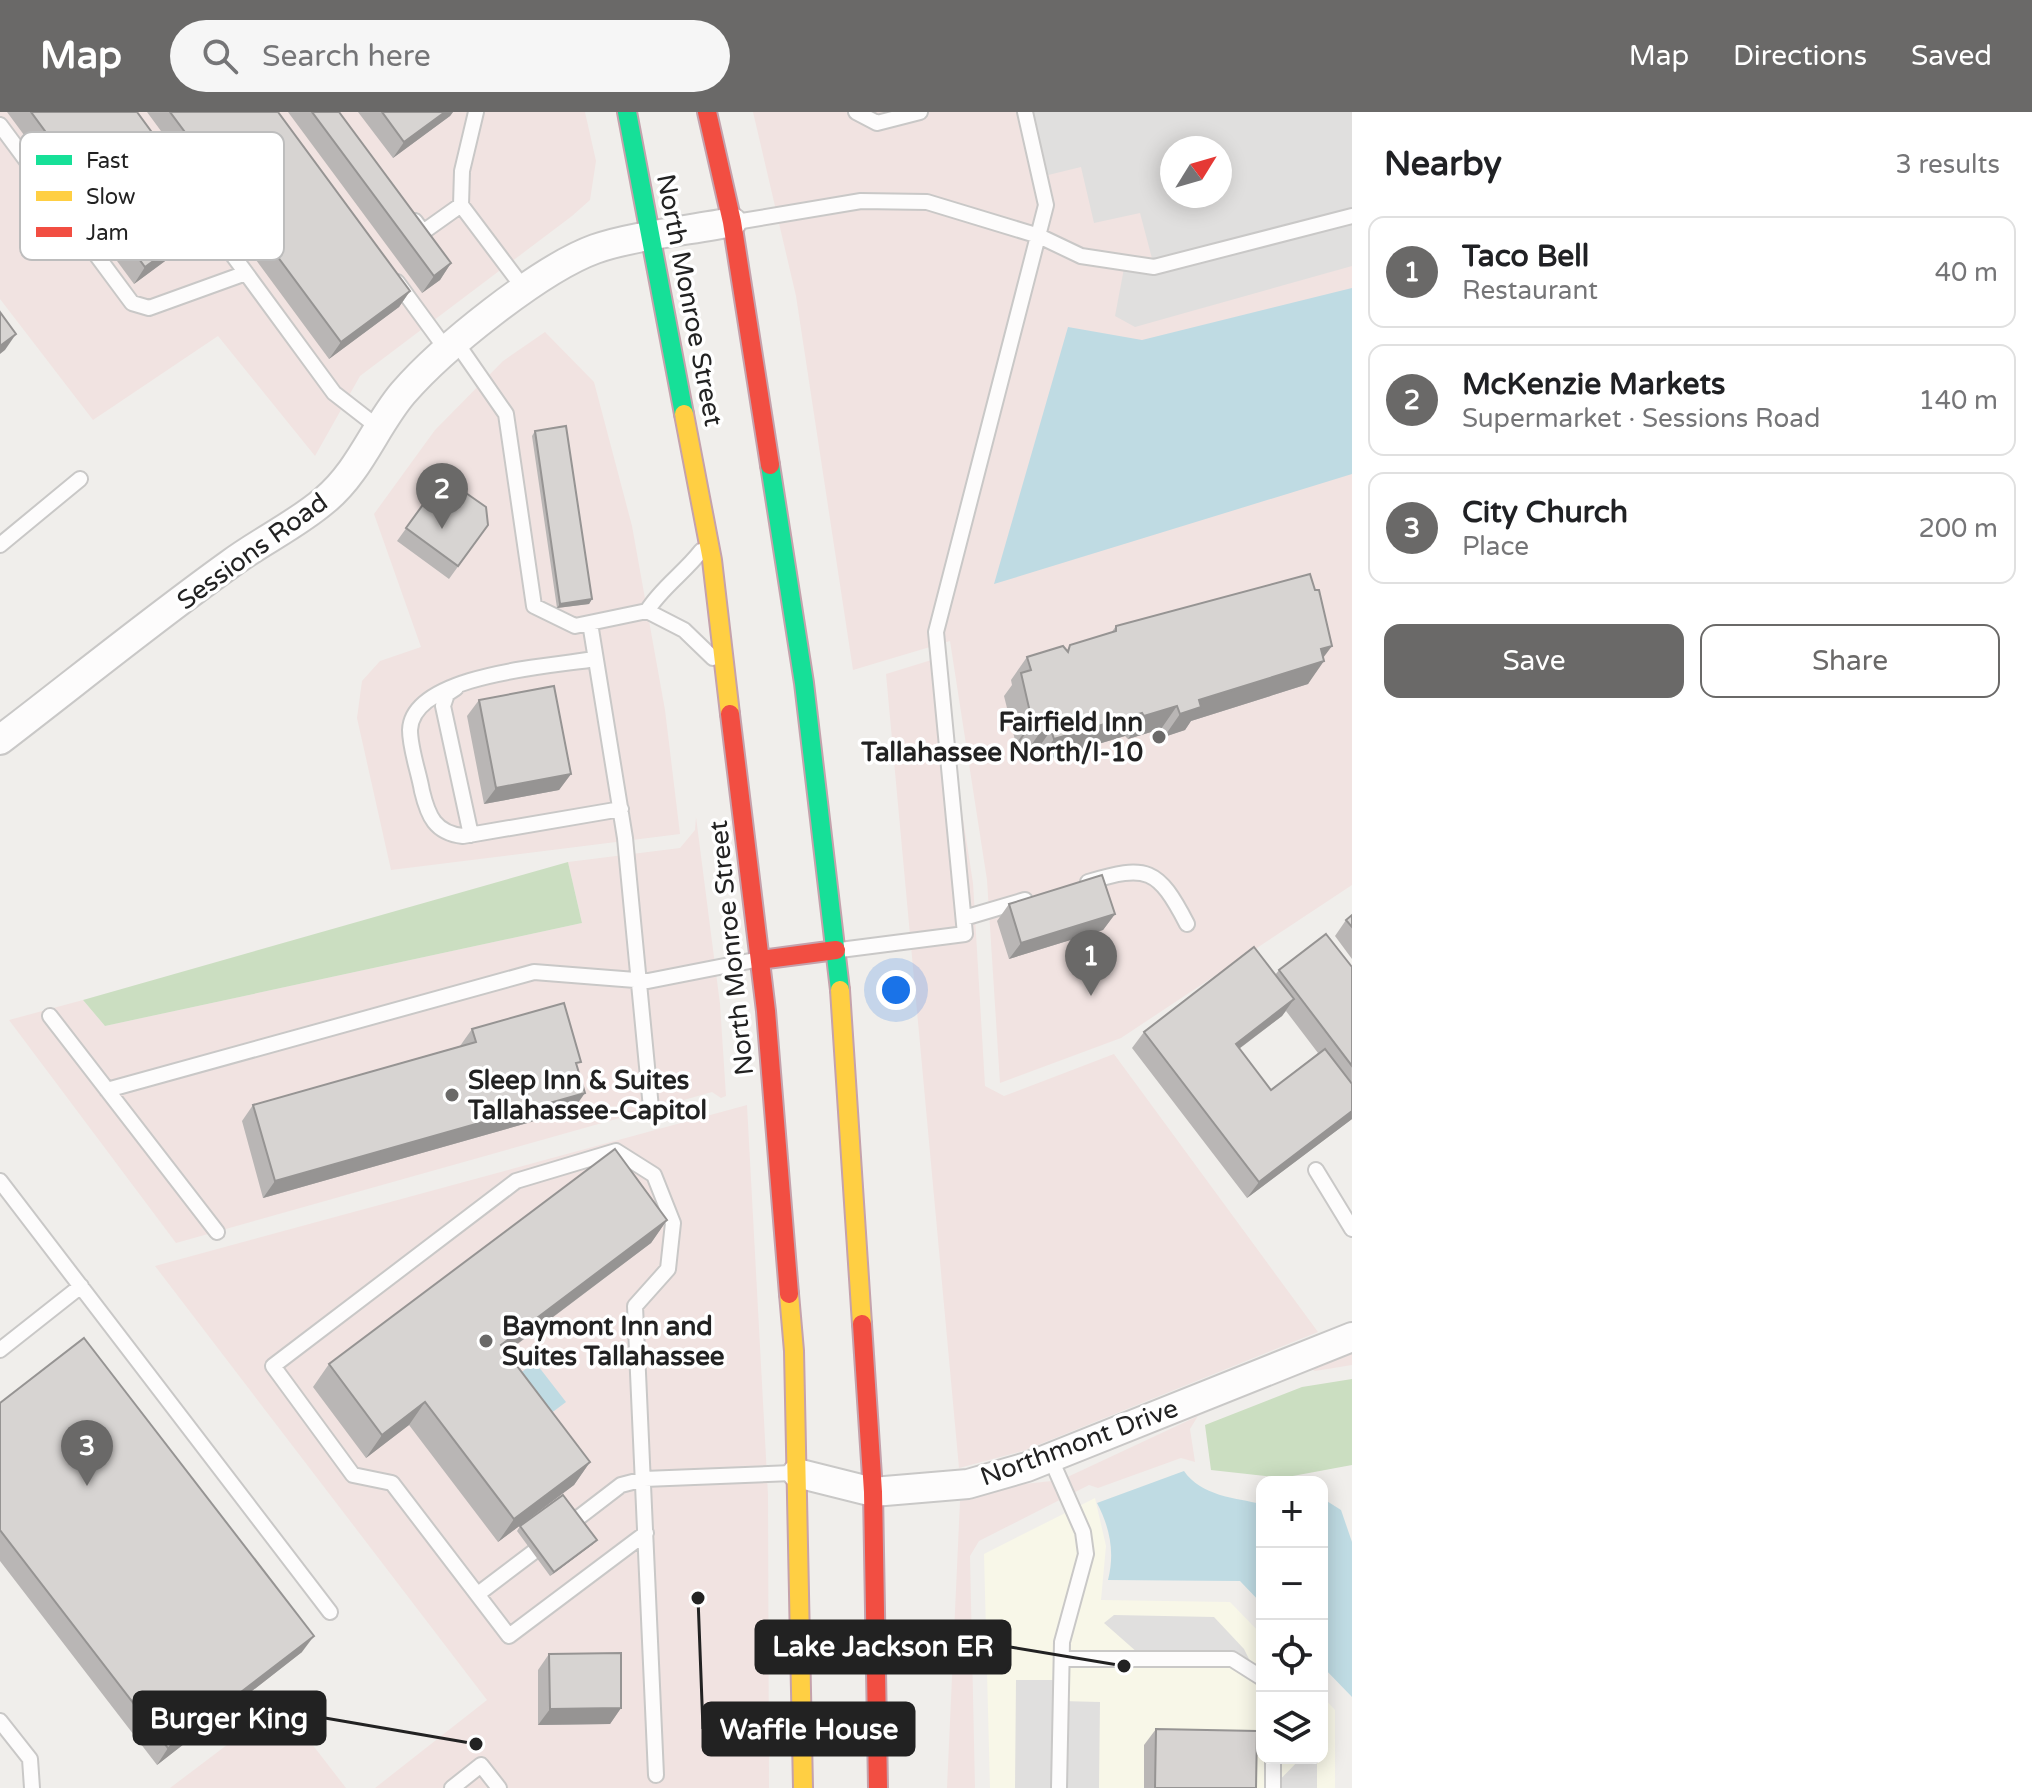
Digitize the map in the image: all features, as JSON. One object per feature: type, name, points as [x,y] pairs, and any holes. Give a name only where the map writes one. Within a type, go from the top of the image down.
[{"type":"highway","name":"North Monroe Street","points":[[627,112],[709,542],[760,960],[794,1351],[803,1788]]},
{"type":"highway","name":"North Monroe Street","points":[[707,112],[732,222],[804,683],[836,950],[873,1492],[878,1788]]},
{"type":"highway","points":[[760,960],[836,950]]},
{"type":"street","name":"Sessions Road","points":[[0,740],[232,562],[306,516],[342,482],[417,377],[451,346],[525,290],[584,253],[732,222]]},
{"type":"street","name":"Northmont Drive","points":[[797,1473],[873,1492],[968,1484],[1050,1457],[1352,1337]]},
{"type":"lane","points":[[476,112],[462,171],[461,205],[525,290]]},
{"type":"lane","points":[[856,112],[877,123],[920,112]]},
{"type":"lane","points":[[836,950],[965,934],[936,632],[1046,205],[1025,112]]},
{"type":"lane","points":[[0,125],[20,152]]},
{"type":"lane","points":[[732,222],[861,201],[927,202],[1039,236],[1081,256],[1154,267],[1352,216]]},
{"type":"lane","points":[[405,208],[423,232],[461,205]]},
{"type":"lane","points":[[100,260],[132,303],[149,308],[246,273]]},
{"type":"lane","points":[[237,260],[334,393],[379,428]]},
{"type":"lane","points":[[391,274],[506,414],[534,606],[575,626],[647,611],[684,630],[725,669]]},
{"type":"lane","points":[[0,545],[80,479]]},
{"type":"lane","points":[[647,611],[658,592],[682,574],[709,542]]},
{"type":"lane","points":[[590,623],[621,809],[651,1108]]},
{"type":"lane","points":[[595,659],[462,682],[445,688],[429,699],[415,715],[410,730],[427,815],[437,827],[452,835],[471,835],[621,809]]},
{"type":"lane","points":[[462,682],[447,694],[443,706],[471,835]]},
{"type":"lane","points":[[1067,888],[1126,870],[1139,871],[1155,878],[1173,896],[1187,924]]},
{"type":"lane","points":[[964,918],[1037,897]]},
{"type":"lane","points":[[107,1090],[534,972],[639,981],[760,960]]},
{"type":"lane","points":[[50,1016],[217,1232]]},
{"type":"lane","points":[[646,1533],[509,1636],[392,1483],[353,1475],[273,1366],[516,1181],[616,1151],[654,1175],[673,1223],[668,1269],[635,1306],[644,1479],[656,1775]]},
{"type":"lane","points":[[1316,1170],[1352,1229]]},
{"type":"lane","points":[[0,1181],[330,1612]]},
{"type":"lane","points":[[0,1350],[81,1286]]},
{"type":"lane","points":[[1050,1457],[1083,1532],[1086,1554],[1062,1642],[1059,1788]]},
{"type":"lane","points":[[478,1594],[621,1485],[644,1479],[797,1473]]},
{"type":"lane","points":[[1062,1659],[1232,1659],[1256,1674]]},
{"type":"lane","points":[[0,1721],[30,1759],[32,1788]]},
{"type":"lane","points":[[1273,1764],[1273,1788]]},
{"type":"lane","points":[[452,1788],[481,1765],[499,1788]]},
{"type":"shaded area","points":[[0,112],[585,112],[596,161],[590,200],[360,376],[315,456],[218,336],[93,420],[0,299]]},
{"type":"shaded area","points":[[753,112],[1352,112],[1352,885],[1121,1038],[1000,1083],[987,880],[950,641],[853,670],[796,296]]},
{"type":"shaded area","points":[[1025,112],[1352,112],[1352,266],[1135,327],[1115,316],[1125,263],[1154,266],[1140,213],[1094,223],[1081,167],[1040,177]]},
{"type":"shaded area","points":[[545,332],[594,382],[632,526],[665,710],[680,834],[391,870],[357,718],[362,681],[380,661],[421,647],[374,514],[435,430],[503,361]]},
{"type":"shaded area","points":[[938,658],[973,883],[985,1086],[1004,1096],[1114,1054],[1318,1332],[1023,1451],[959,1468],[886,674]]},
{"type":"shaded area","points":[[696,817],[720,1004],[726,1096],[721,1098],[712,1092],[176,1243],[9,1020],[83,1000],[105,1026],[582,923],[568,862],[680,848],[695,830]]},
{"type":"shaded area","name":"Baymont Inn and Suites Tallahassee","points":[[747,1105],[768,1495],[769,1788],[375,1788],[487,1700],[155,1266]]},
{"type":"shaded area","points":[[1352,1354],[1352,1365],[1311,1369]]},
{"type":"shaded area","points":[[1198,1416],[1190,1429],[1195,1462],[1181,1458],[1098,1488],[1089,1485],[979,1541],[970,1556],[975,1788],[947,1788],[960,1501],[1024,1484],[1061,1480]]},
{"type":"shaded area","points":[[1095,1498],[1106,1546],[1101,1600],[1230,1602],[1256,1629],[1256,1764],[1328,1764],[1328,1702],[1335,1710],[1335,1788],[990,1788],[984,1554]]},
{"type":"shaded area","points":[[1114,1615],[1214,1617],[1244,1649],[1255,1671],[1231,1659],[1146,1660],[1104,1623]]},
{"type":"shaded area","points":[[1016,1680],[1061,1680],[1061,1701],[1100,1702],[1099,1788],[1015,1788]]},
{"type":"shaded area","points":[[281,1704],[346,1788],[170,1788]]},
{"type":"shaded area","points":[[1295,1764],[1317,1764],[1317,1788],[1272,1788]]},
{"type":"green space","points":[[568,862],[582,923],[105,1026],[83,1000]]},
{"type":"green space","points":[[1352,1379],[1352,1465],[1293,1476],[1211,1470],[1205,1425],[1302,1387]]},
{"type":"water","points":[[1352,288],[1352,474],[994,584],[1068,327],[1142,340]]},
{"type":"water","points":[[535,1362],[566,1402],[546,1417],[515,1377]]},
{"type":"water","points":[[1184,1471],[1209,1491],[1256,1503],[1256,1598],[1240,1581],[1108,1580],[1110,1540],[1097,1503]]},
{"type":"water","points":[[1328,1502],[1341,1510],[1352,1542],[1352,1697],[1328,1672]]},
{"type":"building","points":[[31,112],[137,112],[152,132],[46,132]]},
{"type":"building","points":[[170,112],[278,112],[410,291],[341,342],[280,260],[284,260],[284,132],[185,132]]},
{"type":"building","points":[[312,112],[339,112],[451,263],[434,276]]},
{"type":"building","points":[[382,112],[445,112],[404,142]]},
{"type":"building","points":[[140,260],[155,260],[145,267]]},
{"type":"building","points":[[0,312],[16,334],[0,346]]},
{"type":"building","points":[[566,426],[592,599],[560,604],[535,431]]},
{"type":"building","points":[[443,477],[486,507],[488,525],[458,566],[406,528]]},
{"type":"building","points":[[1310,574],[1315,590],[1319,590],[1332,646],[1321,649],[1324,661],[1199,700],[1201,707],[1180,714],[1177,706],[1054,739],[1051,730],[1039,734],[1035,720],[1032,721],[1021,673],[1031,670],[1027,657],[1063,646],[1068,652],[1070,645],[1116,631],[1116,626]]},
{"type":"building","points":[[554,686],[571,774],[496,788],[479,700]]},
{"type":"building","points":[[1102,875],[1115,914],[1021,943],[1009,904]]},
{"type":"building","points":[[1326,934],[1352,967],[1352,1066],[1279,970]]},
{"type":"building","points":[[1254,947],[1294,999],[1236,1044],[1271,1090],[1325,1049],[1352,1084],[1352,1111],[1259,1182],[1144,1032]]},
{"type":"building","name":"Sleep Inn & Suites Tallahassee-Capitol","points":[[564,1003],[581,1062],[576,1063],[585,1093],[275,1181],[253,1105],[476,1042],[472,1029]]},
{"type":"building","points":[[615,1149],[667,1220],[501,1345],[590,1462],[514,1519],[425,1402],[382,1435],[329,1364]]},
{"type":"building","points":[[84,1338],[314,1636],[168,1748],[0,1530],[0,1403]]},
{"type":"building","points":[[563,1495],[597,1540],[554,1572],[520,1526]]},
{"type":"building","points":[[621,1653],[621,1708],[550,1709],[549,1654]]},
{"type":"building","points":[[1156,1729],[1256,1731],[1256,1788],[1155,1788]]},
{"type":"traffic: fast","points":[[627,112],[684,414]]},
{"type":"traffic: fast","points":[[770,465],[804,683],[840,990]]},
{"type":"traffic: slow","points":[[684,414],[712,560],[730,714]]},
{"type":"traffic: slow","points":[[840,990],[862,1324]]},
{"type":"traffic: slow","points":[[789,1294],[794,1351],[803,1788]]},
{"type":"traffic: jam","points":[[707,112],[732,222],[770,465]]},
{"type":"traffic: jam","points":[[730,714],[766,1011],[789,1294]]},
{"type":"traffic: jam","points":[[760,960],[836,950]]},
{"type":"traffic: jam","points":[[862,1324],[873,1492],[878,1788]]},
{"type":"place","name":"McKenzie Markets","points":[[442,529]]},
{"type":"place","name":"Fairfield Inn Tallahassee North/I-10","points":[[1159,737]]},
{"type":"place","name":"Taco Bell","points":[[1091,996]]},
{"type":"place","name":"Sleep Inn & Suites Tallahassee-Capitol","points":[[452,1095]]},
{"type":"place","name":"Baymont Inn and Suites Tallahassee","points":[[486,1341]]},
{"type":"place","name":"City Church","points":[[87,1486]]},
{"type":"place","name":"Waffle House","points":[[698,1598]]},
{"type":"place","name":"Lake Jackson ER","points":[[1124,1666]]},
{"type":"place","name":"Burger King","points":[[476,1744]]}]
